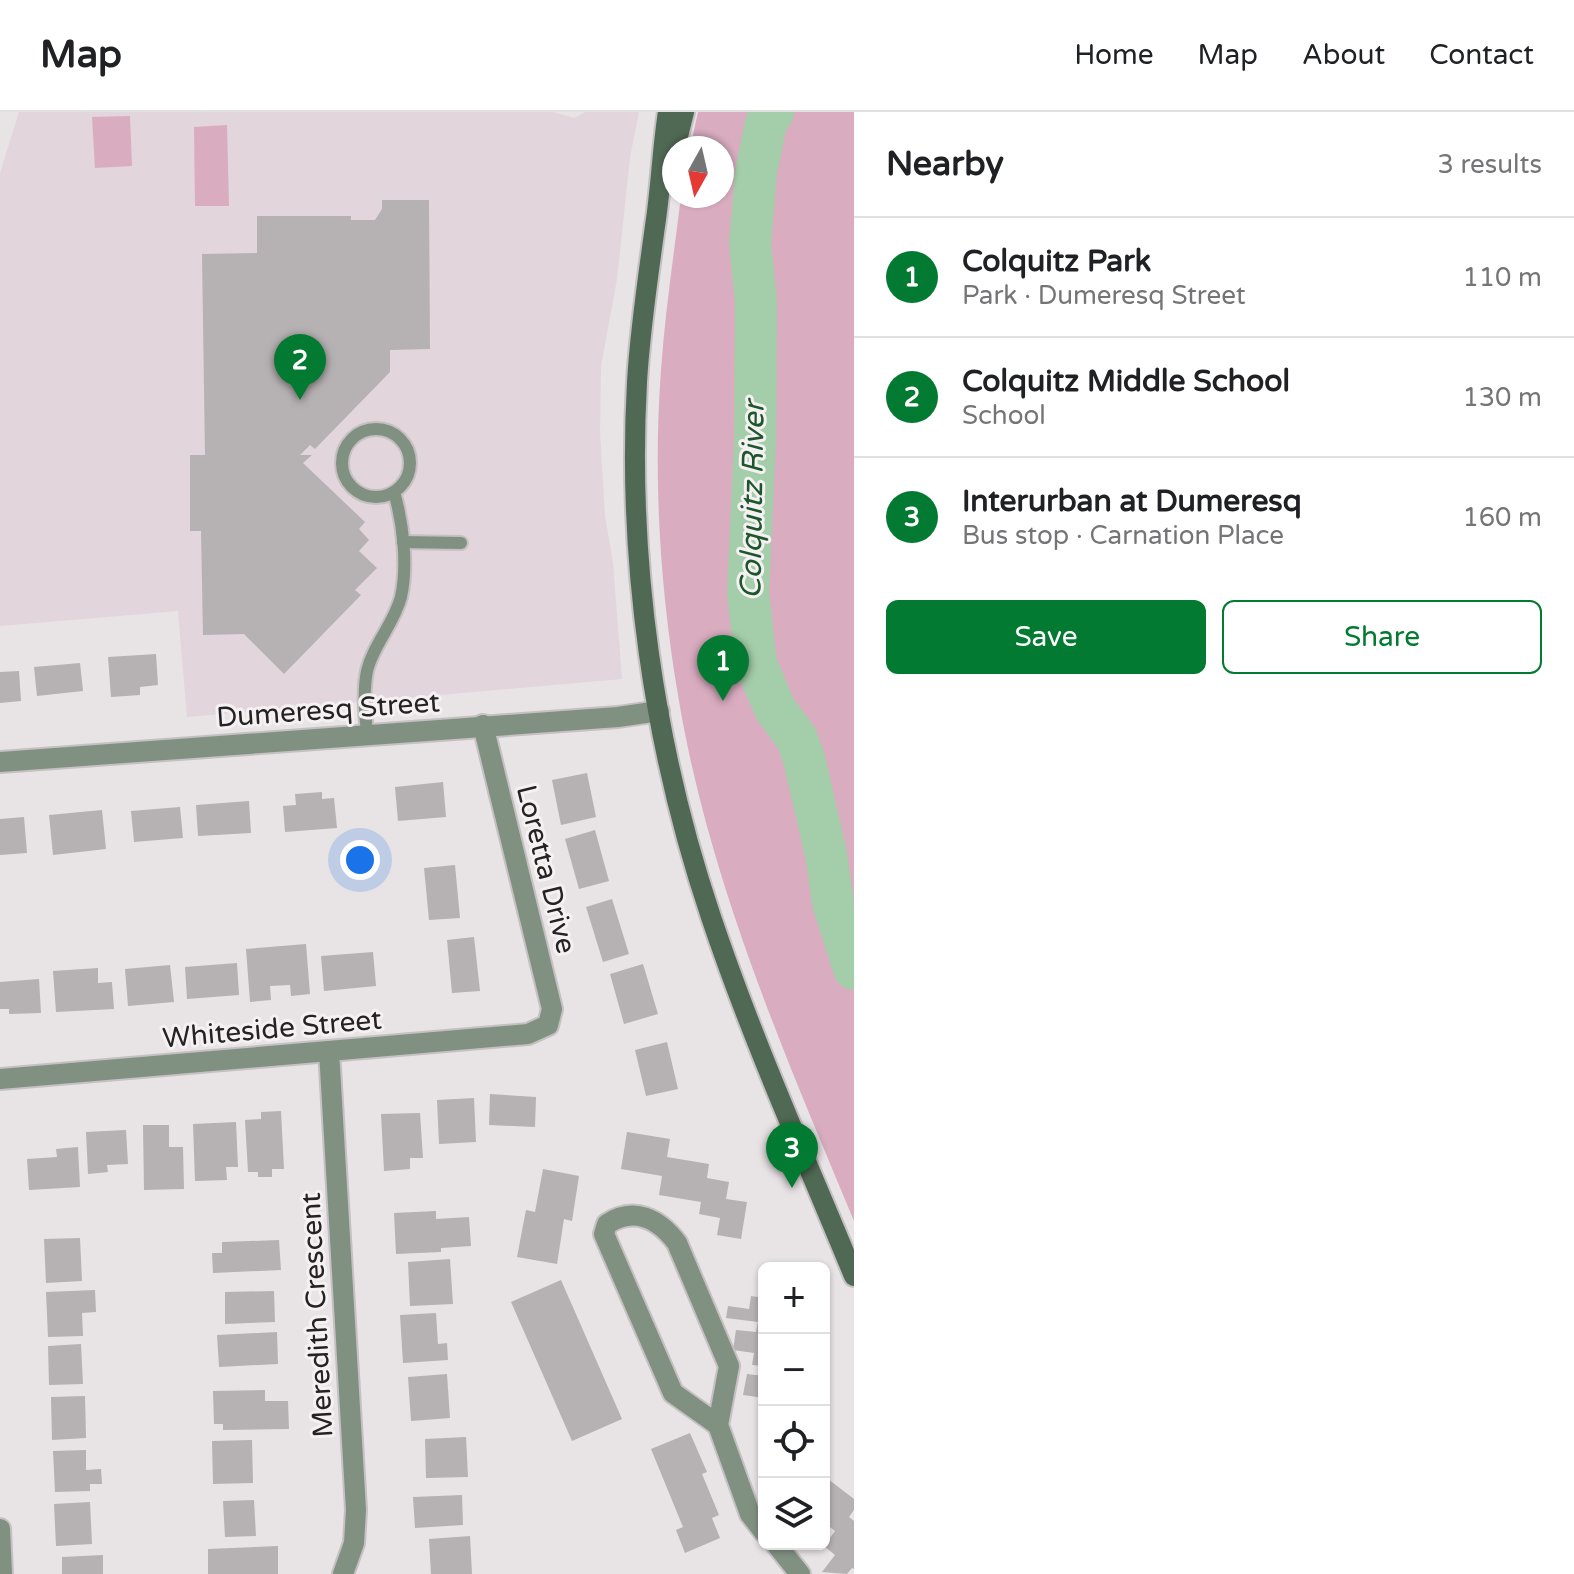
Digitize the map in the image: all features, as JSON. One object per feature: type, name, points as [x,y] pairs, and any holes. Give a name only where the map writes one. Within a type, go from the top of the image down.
[{"type":"main road","points":[[668,112],[643,297],[638,370],[638,535],[659,711],[675,791],[711,917],[776,1091],[849,1249],[854,1276]]},
{"type":"main road","points":[[678,136],[684,112]]},
{"type":"main road","points":[[655,226],[662,198]]},
{"type":"street","name":"Dumeresq Street","points":[[0,762],[618,717],[659,711]]},
{"type":"street","name":"Loretta Drive","points":[[483,725],[552,1009],[548,1025]]},
{"type":"street","name":"Whiteside Street","points":[[0,1079],[528,1034],[548,1025]]},
{"type":"street","name":"Meredith Crescent","points":[[329,1051],[356,1510],[354,1543],[343,1574]]},
{"type":"street","points":[[718,1425],[673,1393],[604,1234],[607,1224],[619,1216],[635,1215],[652,1220],[666,1228],[677,1243],[729,1366],[718,1425],[750,1514],[758,1524]]},
{"type":"street","points":[[0,1529],[2,1574]]},
{"type":"street","points":[[781,1550],[800,1574]]},
{"type":"lane","points":[[375,428],[384,430],[392,432],[405,444],[411,462],[407,479],[394,492],[377,497],[360,493],[347,481],[342,464],[346,446],[358,433],[375,428]]},
{"type":"lane","points":[[367,733],[364,704],[367,669],[401,596],[403,525],[394,492]]},
{"type":"lane","points":[[403,542],[461,543]]},
{"type":"shaded area","points":[[19,112],[553,112],[574,118],[585,112],[639,112],[630,157],[617,279],[601,366],[600,433],[605,516],[613,563],[622,679],[187,717],[178,611],[0,626],[0,173]]},
{"type":"shaded area","points":[[698,112],[854,112],[854,1221],[775,1028],[728,897],[691,763],[672,655],[660,533],[658,451],[661,370],[680,208],[734,208],[734,136],[693,136]]},
{"type":"shaded area","points":[[130,116],[132,166],[95,168],[92,117]]},
{"type":"shaded area","points":[[227,125],[229,206],[195,206],[194,127]]},
{"type":"building","points":[[382,200],[429,200],[430,349],[390,350],[390,372],[315,449],[310,445],[300,455],[312,455],[303,463],[365,522],[359,529],[369,540],[359,551],[377,568],[355,590],[361,595],[284,674],[244,634],[203,635],[201,531],[190,531],[190,455],[205,455],[202,254],[257,253],[257,216],[351,216],[351,220],[375,220],[382,209]]},
{"type":"building","points":[[156,654],[158,685],[140,687],[140,695],[111,697],[108,657]]},
{"type":"building","points":[[80,663],[83,691],[37,696],[34,667]]},
{"type":"building","points":[[19,671],[21,701],[0,703],[0,672]]},
{"type":"building","points":[[587,773],[596,817],[561,825],[552,780]]},
{"type":"building","points":[[443,782],[446,817],[398,821],[395,787]]},
{"type":"building","points":[[322,792],[322,799],[334,798],[337,828],[285,832],[283,806],[296,805],[295,794]]},
{"type":"building","points":[[249,801],[251,833],[198,836],[196,805]]},
{"type":"building","points":[[180,807],[183,838],[134,842],[131,811]]},
{"type":"building","points":[[102,810],[106,849],[53,855],[49,815]]},
{"type":"building","points":[[24,817],[27,853],[0,855],[0,819]]},
{"type":"building","points":[[595,830],[609,881],[579,889],[565,839]]},
{"type":"building","points":[[455,865],[460,918],[429,920],[424,868]]},
{"type":"building","points":[[612,899],[629,954],[603,962],[586,907]]},
{"type":"building","points":[[474,937],[480,991],[452,993],[447,940]]},
{"type":"building","points":[[306,944],[310,994],[291,996],[290,985],[270,986],[271,1000],[250,1002],[246,949]]},
{"type":"building","points":[[373,952],[376,986],[324,991],[321,956]]},
{"type":"building","points":[[237,963],[239,995],[187,999],[185,967]]},
{"type":"building","points":[[643,964],[658,1014],[624,1024],[610,974]]},
{"type":"building","points":[[170,965],[174,1002],[128,1006],[125,969]]},
{"type":"building","points":[[98,968],[98,983],[112,982],[114,1009],[56,1012],[53,971]]},
{"type":"building","points":[[39,979],[41,1013],[9,1014],[9,1009],[0,1009],[0,982]]},
{"type":"building","points":[[667,1042],[678,1089],[646,1096],[635,1050]]},
{"type":"building","points":[[490,1094],[536,1097],[535,1127],[489,1125]]},
{"type":"building","points":[[474,1098],[476,1142],[439,1144],[437,1100]]},
{"type":"building","points":[[281,1111],[284,1169],[272,1169],[272,1177],[258,1177],[258,1172],[248,1172],[245,1120],[261,1119],[261,1112]]},
{"type":"building","points":[[420,1113],[423,1158],[410,1158],[410,1169],[384,1171],[381,1114]]},
{"type":"building","points":[[236,1122],[238,1167],[226,1167],[227,1180],[195,1181],[193,1124]]},
{"type":"building","points":[[143,1125],[169,1125],[169,1147],[183,1147],[184,1189],[144,1190]]},
{"type":"building","points":[[126,1130],[128,1164],[107,1165],[108,1172],[88,1174],[86,1132]]},
{"type":"building","points":[[627,1132],[670,1139],[667,1157],[709,1164],[707,1178],[729,1182],[726,1199],[747,1202],[741,1239],[717,1235],[720,1218],[699,1214],[701,1202],[659,1195],[662,1176],[621,1169]]},
{"type":"building","points":[[78,1147],[80,1187],[29,1190],[27,1159],[57,1157],[56,1149]]},
{"type":"building","points":[[543,1169],[579,1176],[572,1221],[564,1219],[557,1264],[517,1257],[526,1210],[535,1212]]},
{"type":"building","points":[[436,1211],[436,1219],[469,1217],[471,1246],[441,1248],[441,1252],[396,1254],[394,1213]]},
{"type":"building","points":[[80,1238],[82,1281],[46,1283],[44,1239]]},
{"type":"building","points":[[279,1240],[281,1270],[213,1273],[212,1253],[222,1253],[222,1242]]},
{"type":"building","points":[[450,1259],[453,1304],[410,1306],[408,1262]]},
{"type":"building","points":[[561,1280],[622,1419],[572,1441],[511,1302]]},
{"type":"building","points":[[95,1290],[96,1312],[82,1313],[83,1336],[48,1337],[46,1292]]},
{"type":"building","points":[[274,1291],[275,1322],[225,1324],[225,1292]]},
{"type":"building","points":[[751,1296],[758,1297],[758,1322],[726,1318],[728,1306],[749,1309]]},
{"type":"building","points":[[436,1313],[438,1344],[447,1343],[448,1360],[403,1363],[400,1315]]},
{"type":"building","points":[[758,1322],[758,1366],[752,1365],[754,1353],[733,1350],[736,1330],[756,1332]]},
{"type":"building","points":[[277,1332],[278,1364],[219,1367],[217,1335]]},
{"type":"building","points":[[81,1344],[83,1384],[49,1385],[48,1346]]},
{"type":"building","points":[[447,1374],[450,1418],[411,1421],[408,1377]]},
{"type":"building","points":[[747,1374],[758,1375],[758,1397],[743,1395]]},
{"type":"building","points":[[265,1390],[265,1401],[288,1401],[289,1429],[223,1430],[223,1424],[214,1424],[213,1391]]},
{"type":"building","points":[[85,1396],[86,1438],[52,1440],[51,1397]]},
{"type":"building","points":[[690,1433],[707,1472],[702,1474],[719,1515],[712,1518],[720,1538],[685,1553],[676,1530],[683,1527],[651,1449]]},
{"type":"building","points":[[466,1437],[468,1477],[426,1478],[425,1439]]},
{"type":"building","points":[[252,1440],[253,1483],[213,1484],[212,1441]]},
{"type":"building","points":[[86,1450],[86,1470],[101,1469],[102,1484],[90,1484],[90,1491],[55,1492],[53,1451]]},
{"type":"building","points":[[830,1481],[854,1499],[854,1510],[849,1517],[854,1521],[854,1569],[847,1574],[822,1572],[835,1555],[829,1550],[830,1538],[835,1531],[830,1527]]},
{"type":"building","points":[[462,1495],[463,1525],[415,1528],[413,1497]]},
{"type":"building","points":[[254,1500],[256,1536],[225,1537],[223,1501]]},
{"type":"building","points":[[90,1502],[92,1544],[56,1546],[54,1504]]},
{"type":"building","points":[[470,1536],[472,1574],[431,1574],[429,1539]]},
{"type":"building","points":[[278,1546],[278,1574],[208,1574],[208,1549]]},
{"type":"building","points":[[103,1555],[103,1574],[62,1574],[62,1557]]},
{"type":"waterway","name":"Colquitz River","points":[[773,112],[766,123],[756,172],[750,244],[756,302],[755,439],[748,593],[756,664],[775,709],[796,737],[804,759],[826,854],[833,903],[854,969]]},
{"type":"place","name":"Colquitz Middle School","points":[[300,400]]},
{"type":"place","name":"Colquitz Park","points":[[723,701]]},
{"type":"place","name":"Interurban at Dumeresq","points":[[792,1188]]}]
